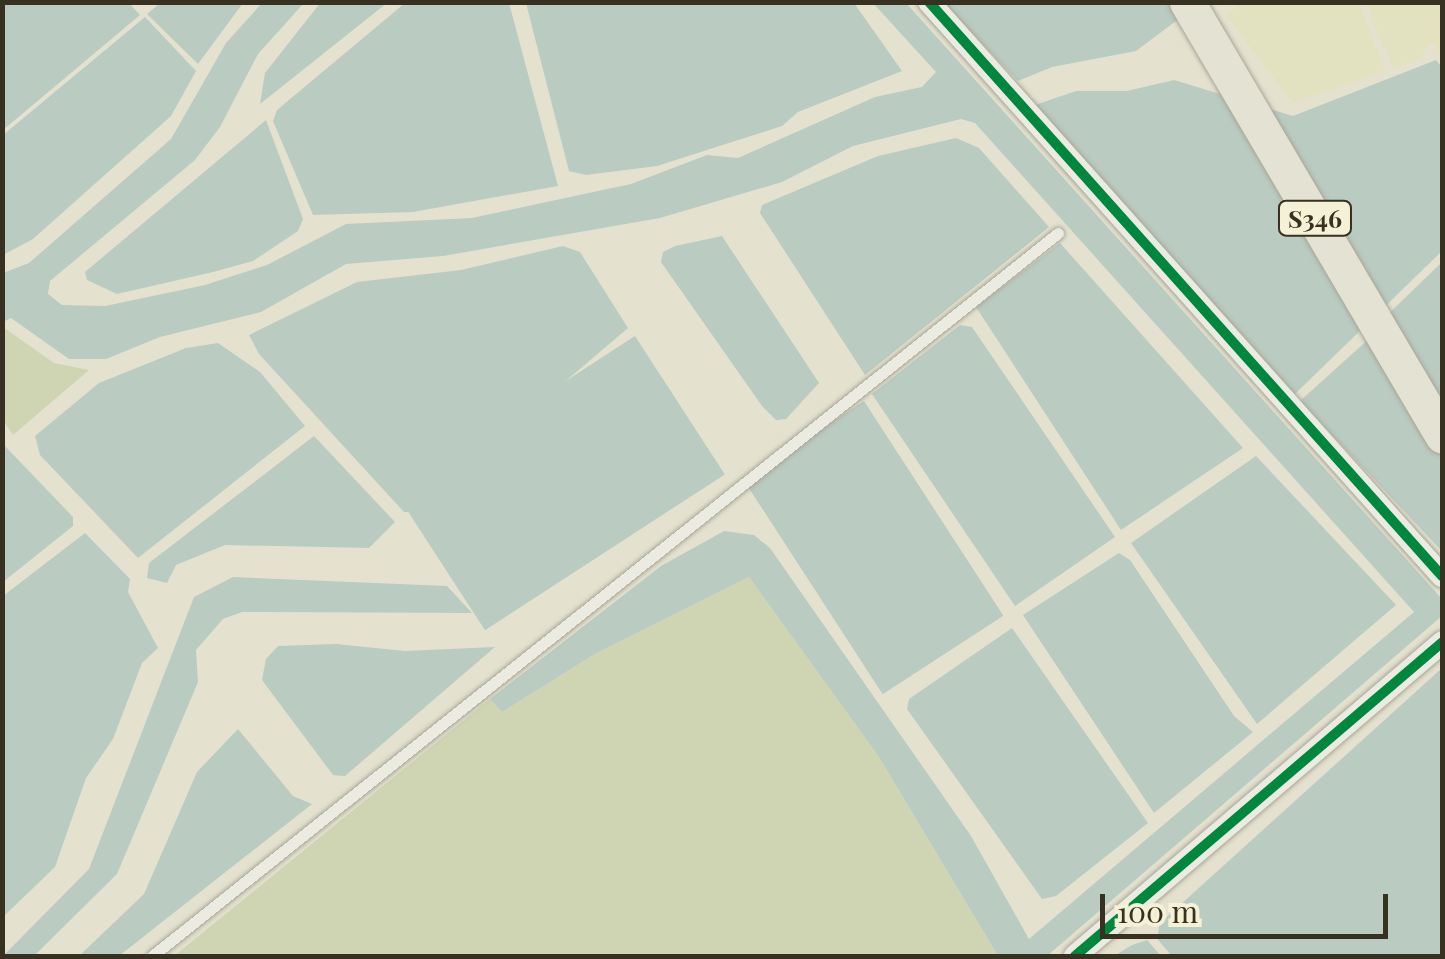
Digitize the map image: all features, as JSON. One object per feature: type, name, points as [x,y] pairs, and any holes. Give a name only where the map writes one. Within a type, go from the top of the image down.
[{"type":"main road","name":"S346","points":[[1187,2],[1442,435]]},
{"type":"street","points":[[929,2],[1442,576]]},
{"type":"street","points":[[1075,956],[1442,642]]},
{"type":"lane","points":[[152,956],[1058,232]]},
{"type":"green space","points":[[1240,3],[1359,3],[1385,71],[1293,103],[1226,15]]},
{"type":"green space","points":[[1365,3],[1442,3],[1442,54],[1430,42],[1420,58],[1393,68]]},
{"type":"green space","points":[[3,327],[54,363],[89,370],[13,435],[3,420]]},
{"type":"green space","points":[[749,577],[879,757],[998,956],[174,956],[490,699],[502,712],[595,654]]},
{"type":"shaded area","points":[[3,2],[129,3],[140,15],[3,130]]},
{"type":"shaded area","points":[[160,2],[243,3],[198,64],[147,14]]},
{"type":"shaded area","points":[[321,2],[387,3],[260,104],[265,73]]},
{"type":"shaded area","points":[[262,3],[304,3],[258,54],[220,127],[195,160],[50,281],[48,294],[62,305],[105,306],[205,285],[267,265],[346,224],[472,218],[631,184],[707,155],[738,158],[875,97],[922,87],[936,72],[873,3],[906,3],[1442,599],[1442,616],[1047,956],[998,956],[879,757],[749,577],[595,654],[502,712],[490,699],[661,566],[724,531],[754,535],[770,548],[971,836],[1029,939],[1414,612],[975,123],[961,119],[853,146],[782,182],[660,218],[443,256],[346,264],[261,312],[160,337],[106,359],[69,359],[11,318],[3,322],[3,273],[29,263],[171,139],[226,43]]},
{"type":"shaded area","points":[[405,3],[509,3],[558,186],[413,212],[313,215],[273,121],[277,110]]},
{"type":"shaded area","points":[[526,3],[854,3],[902,71],[798,112],[782,126],[657,166],[586,175],[569,171]]},
{"type":"shaded area","points":[[943,3],[1200,3],[1136,51],[1052,67],[1018,81]]},
{"type":"shaded area","points":[[145,17],[196,71],[171,116],[33,239],[3,255],[3,135]]},
{"type":"shaded area","points":[[1436,60],[1442,67],[1442,251],[1295,394],[1035,105],[1076,91],[1127,91],[1174,80],[1293,116]]},
{"type":"shaded area","points":[[266,120],[303,219],[298,231],[253,261],[213,272],[117,294],[87,280],[85,272]]},
{"type":"shaded area","points":[[956,138],[979,148],[1049,227],[865,375],[760,213],[762,205],[878,156]]},
{"type":"shaded area","points":[[722,236],[819,383],[786,419],[776,420],[762,406],[661,262],[663,252],[675,246]]},
{"type":"shaded area","points":[[1060,243],[1243,448],[1121,530],[976,307]]},
{"type":"shaded area","points":[[563,246],[580,252],[628,328],[412,512],[404,512],[259,354],[249,335],[357,282],[461,270]]},
{"type":"shaded area","points":[[1442,262],[1442,397],[1376,326]]},
{"type":"shaded area","points":[[960,325],[972,327],[1115,537],[1015,606],[872,394]]},
{"type":"shaded area","points":[[635,336],[725,474],[485,630],[395,492]]},
{"type":"shaded area","points":[[1372,336],[1442,415],[1440,549],[1300,401]]},
{"type":"shaded area","points":[[218,343],[260,372],[305,426],[138,558],[40,455],[35,436],[99,383],[186,348]]},
{"type":"shaded area","points":[[864,401],[1003,616],[883,694],[743,479]]},
{"type":"shaded area","points":[[314,436],[395,522],[369,548],[225,545],[176,565],[167,583],[147,578],[149,563]]},
{"type":"shaded area","points":[[3,444],[73,517],[73,526],[3,582]]},
{"type":"shaded area","points":[[1256,456],[1396,605],[1257,724],[1131,543]]},
{"type":"shaded area","points":[[85,533],[130,579],[128,592],[158,648],[142,663],[113,739],[86,778],[55,867],[3,917],[3,596]]},
{"type":"shaded area","points":[[1119,553],[1130,560],[1234,716],[1253,732],[1154,813],[1023,615]]},
{"type":"shaded area","points":[[233,577],[447,586],[472,613],[242,612],[223,619],[196,650],[198,682],[117,874],[34,956],[3,956],[89,869],[194,597]]},
{"type":"shaded area","points":[[1012,628],[1148,823],[1056,896],[1042,899],[907,709],[909,699]]},
{"type":"shaded area","points":[[336,644],[405,651],[495,647],[345,776],[333,775],[262,680],[266,659],[278,646]]},
{"type":"shaded area","points":[[1442,668],[1442,956],[1172,956],[1158,940],[1159,924]]},
{"type":"shaded area","points":[[238,729],[293,796],[312,804],[119,956],[79,956],[144,894],[197,772]]},
{"type":"shaded area","points":[[1147,940],[1161,956],[1114,956],[1132,945]]},
{"type":"cycle path","points":[[929,2],[1442,576]]},
{"type":"cycle path","points":[[1075,956],[1442,642]]}]
